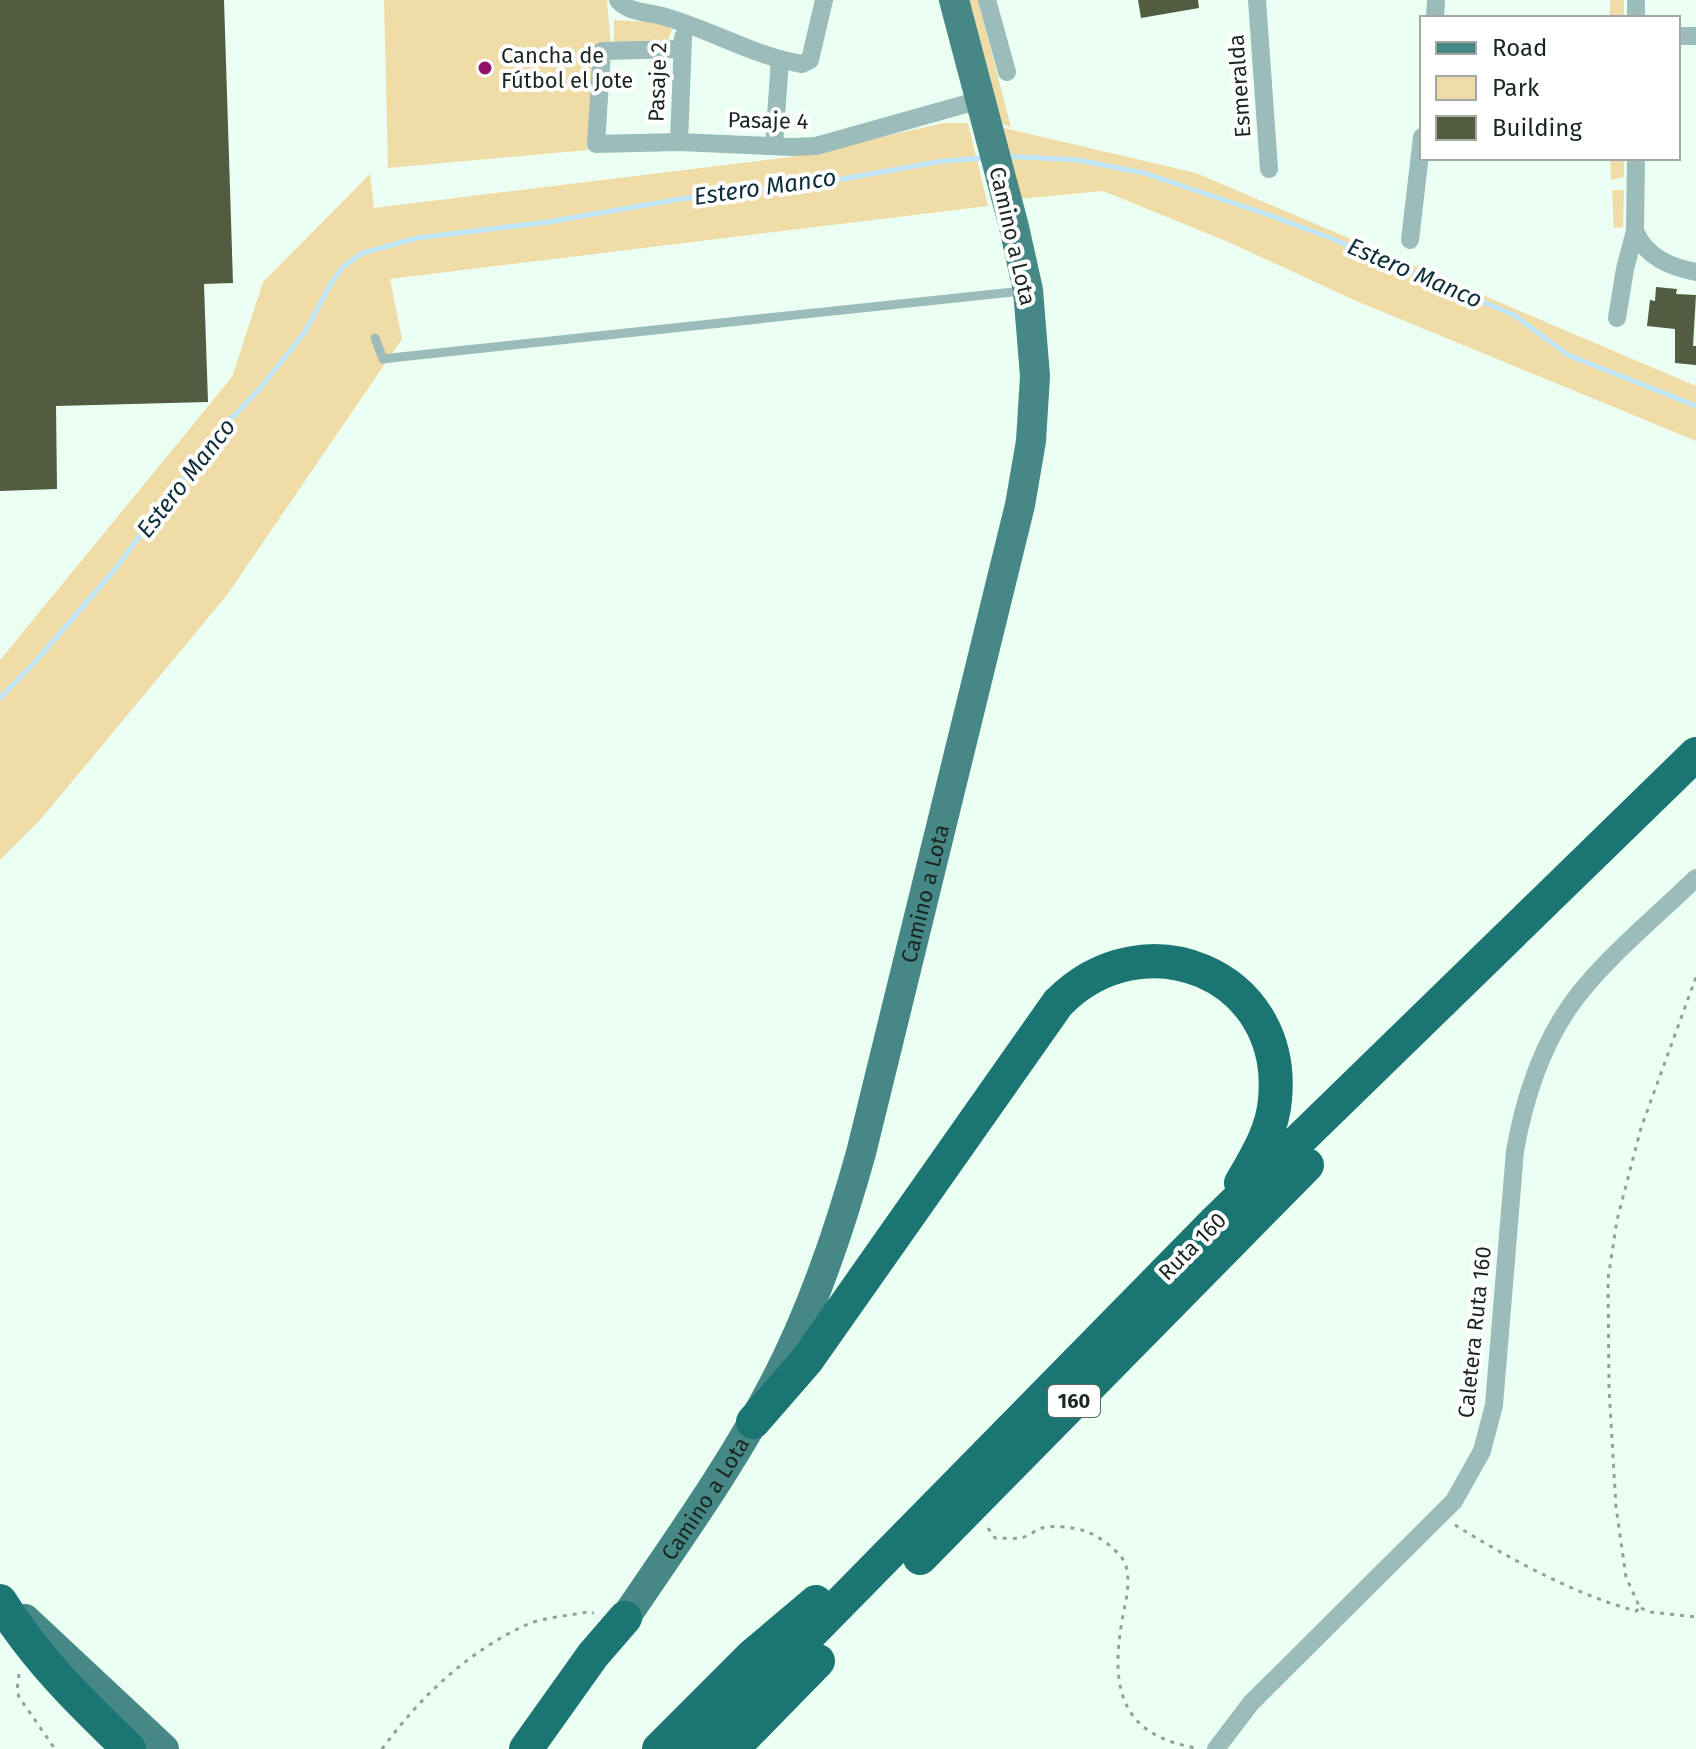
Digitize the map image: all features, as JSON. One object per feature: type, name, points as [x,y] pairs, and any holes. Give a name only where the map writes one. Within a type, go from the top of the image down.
[{"type":"highway","name":"Ruta 160","points":[[697,1749],[1214,1223],[1696,754]]},
{"type":"highway","name":"Ruta 160","points":[[732,1749],[1319,1153],[1696,785]]},
{"type":"highway","points":[[753,1422],[814,1352],[1058,1003],[1081,982],[1109,968],[1153,961],[1199,969],[1236,990],[1262,1025],[1275,1069],[1272,1117],[1254,1159],[1214,1223]]},
{"type":"highway","points":[[659,1749],[752,1656],[795,1619],[912,1533]]},
{"type":"highway","points":[[0,1599],[43,1662],[129,1749]]},
{"type":"highway","points":[[526,1749],[593,1655],[625,1618]]},
{"type":"highway","points":[[543,1749],[580,1695],[625,1618]]},
{"type":"highway","points":[[762,1749],[828,1650]]},
{"type":"main road","name":"Camino a Lota","points":[[625,1618],[703,1504],[753,1422],[809,1309],[848,1201],[1018,515],[1028,463],[1033,408],[1034,364],[1028,290],[954,0]]},
{"type":"main road","points":[[0,1599],[164,1749]]},
{"type":"street","points":[[618,1],[629,9],[802,64],[810,60],[824,0]]},
{"type":"street","points":[[987,0],[1007,72]]},
{"type":"street","name":"Esmeralda","points":[[1257,0],[1269,169]]},
{"type":"street","name":"Pasaje 2","points":[[679,142],[683,24]]},
{"type":"street","name":"Pasaje 4","points":[[682,49],[602,51],[596,144],[679,142],[816,146],[983,109]]},
{"type":"street","points":[[774,145],[780,59]]},
{"type":"street","points":[[1410,240],[1420,154]]},
{"type":"street","points":[[1617,318],[1635,231],[1636,160]]},
{"type":"street","points":[[1635,231],[1645,247],[1659,260],[1696,272]]},
{"type":"street","name":"Caletera Ruta 160","points":[[1217,1747],[1251,1703],[1442,1516],[1474,1469],[1489,1429],[1515,1151],[1521,1114],[1533,1077],[1548,1042],[1569,1007],[1598,973],[1696,878]]},
{"type":"lane","points":[[375,338],[383,359],[1028,290]]},
{"type":"path","points":[[1696,977],[1641,1128],[1617,1220],[1608,1279],[1609,1388],[1616,1507],[1626,1577],[1640,1608],[1696,1617]]},
{"type":"path","points":[[972,1505],[995,1538],[1023,1538],[1044,1528],[1063,1527],[1085,1531],[1105,1541],[1126,1564],[1128,1592],[1121,1624],[1119,1679],[1123,1699],[1136,1723],[1162,1740],[1196,1749],[1217,1747]]},
{"type":"path","points":[[1442,1516],[1515,1560],[1613,1605],[1636,1611],[1640,1608]]},
{"type":"path","points":[[382,1749],[423,1698],[471,1656],[529,1624],[587,1612],[625,1618]]},
{"type":"path","points":[[22,1665],[17,1681],[19,1697],[55,1749]]},
{"type":"green space","name":"Cancha de Fútbol el Jote","points":[[384,0],[607,0],[611,47],[598,47],[588,150],[388,168]]},
{"type":"green space","points":[[963,0],[978,0],[1011,127],[996,122]]},
{"type":"green space","points":[[1610,0],[1624,0],[1624,16],[1610,16]]},
{"type":"green space","points":[[614,20],[666,23],[672,30],[667,42],[614,42]]},
{"type":"green space","points":[[944,123],[968,123],[988,206],[390,279],[402,339],[227,595],[41,819],[0,860],[0,660],[232,377],[263,282],[370,174],[374,208],[791,157]]},
{"type":"green space","points":[[996,126],[1196,173],[1696,386],[1696,441],[1354,300],[1226,241],[1103,191],[1019,199]]},
{"type":"green space","points":[[1610,160],[1624,160],[1624,177],[1611,180]]},
{"type":"green space","points":[[1612,190],[1624,190],[1623,227],[1614,228]]},
{"type":"building","points":[[0,0],[224,0],[233,283],[204,284],[208,402],[56,406],[57,489],[0,491]]},
{"type":"building","points":[[1138,0],[1198,0],[1199,8],[1141,18]]},
{"type":"building","points":[[1656,287],[1677,289],[1676,294],[1696,295],[1693,346],[1696,346],[1696,365],[1675,363],[1675,329],[1647,326],[1650,300],[1655,301]]},
{"type":"waterway","name":"Estero Manco","points":[[1004,156],[1078,160],[1144,173],[1269,215],[1514,315],[1568,355],[1696,406]]},
{"type":"waterway","name":"Estero Manco","points":[[0,698],[116,568],[209,443],[262,386],[304,333],[333,280],[344,266],[363,253],[417,238],[548,222],[680,199],[809,185],[943,161],[986,158]]},
{"type":"place","name":"Cancha de Fútbol el Jote","points":[[485,68]]}]
